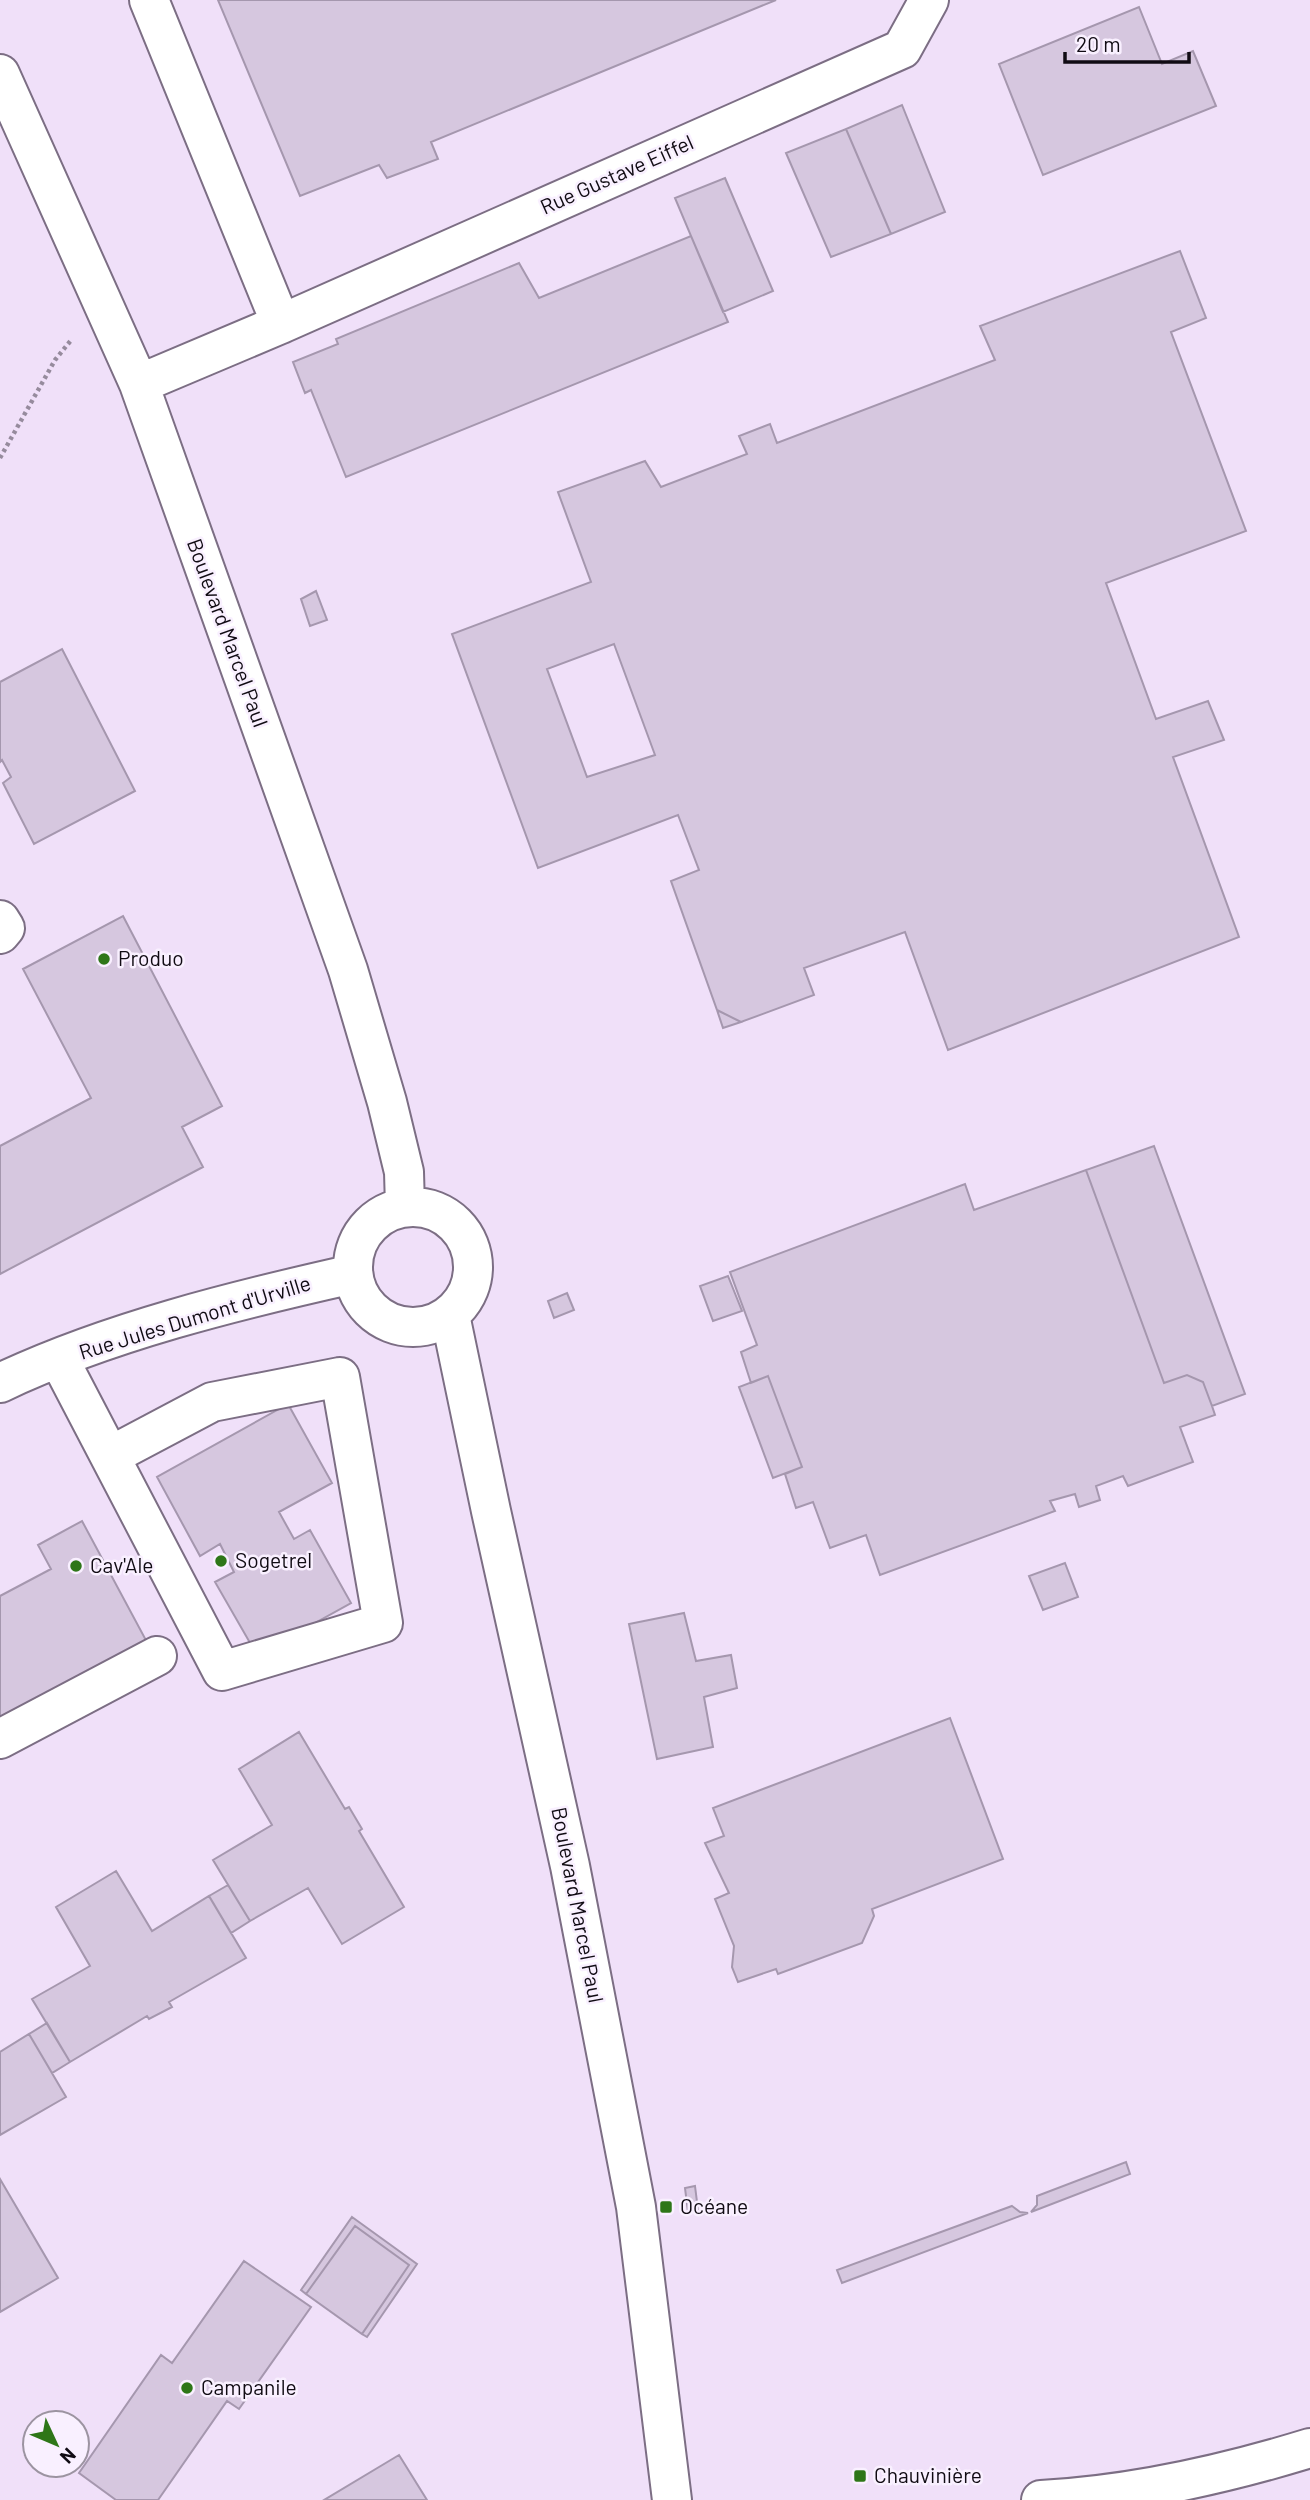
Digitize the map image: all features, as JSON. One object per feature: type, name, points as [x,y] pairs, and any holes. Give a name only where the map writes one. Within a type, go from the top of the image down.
[{"type":"street","points":[[149,0],[281,324]]},
{"type":"street","name":"Rue Gustave Eiffel","points":[[139,384],[281,324],[902,48],[929,0]]},
{"type":"street","name":"Boulevard Marcel Paul","points":[[0,74],[139,384],[348,970],[387,1102],[404,1172],[405,1208]]},
{"type":"street","points":[[0,920],[5,928],[0,934]]},
{"type":"street","points":[[405,1208],[425,1208],[444,1215],[462,1232],[472,1255],[472,1282],[460,1306],[438,1322],[424,1327],[396,1325],[372,1312],[362,1301],[353,1275],[355,1248],[370,1225],[380,1216],[405,1208]]},
{"type":"street","name":"Rue Jules Dumont d'Urville","points":[[0,1383],[125,1334],[314,1282],[353,1275]]},
{"type":"street","name":"Boulevard Marcel Paul","points":[[450,1315],[570,1866],[636,2207],[672,2500]]},
{"type":"street","points":[[59,1359],[222,1671],[383,1623],[340,1377],[212,1402],[110,1456]]},
{"type":"street","points":[[0,1739],[156,1656]]},
{"type":"street","points":[[1041,2500],[1138,2490],[1187,2481],[1310,2448]]},
{"type":"path","points":[[0,458],[55,360],[72,339]]},
{"type":"building","points":[[218,0],[776,0],[431,142],[438,159],[387,178],[379,165],[300,196]]},
{"type":"building","points":[[1139,7],[1162,64],[1193,51],[1216,106],[1043,175],[999,64]]},
{"type":"building","points":[[902,105],[945,212],[891,234],[846,129]]},
{"type":"building","points":[[846,129],[891,234],[831,257],[786,153]]},
{"type":"building","points":[[725,178],[773,291],[723,312],[675,198]]},
{"type":"building","points":[[691,236],[728,322],[346,477],[311,390],[305,393],[293,362],[338,344],[336,339],[519,263],[539,298]]},
{"type":"building","points":[[1180,251],[1206,318],[1171,332],[1246,531],[1106,583],[1156,719],[1208,701],[1224,740],[1173,757],[1239,937],[948,1050],[905,932],[804,968],[814,995],[741,1022],[717,1010],[671,881],[699,870],[678,815],[538,868],[452,634],[591,582],[558,492],[645,461],[661,487],[747,454],[739,436],[770,424],[777,443],[995,360],[980,326]],"holes":[[[614,644],[655,755],[587,777],[547,669]]]},
{"type":"building","points":[[316,591],[327,620],[310,626],[301,599]]},
{"type":"building","points":[[62,649],[135,791],[34,844],[3,783],[11,777],[2,760],[0,762],[0,682]]},
{"type":"building","points":[[123,916],[222,1106],[182,1127],[203,1167],[0,1274],[0,1146],[91,1098],[23,969]]},
{"type":"building","points":[[717,1010],[741,1022],[723,1028]]},
{"type":"building","points":[[1154,1146],[1245,1394],[1212,1406],[1203,1382],[1187,1375],[1164,1383],[1086,1170]]},
{"type":"building","points":[[1086,1170],[1164,1383],[1187,1375],[1203,1382],[1212,1406],[1215,1415],[1180,1427],[1193,1462],[1128,1486],[1123,1476],[1096,1486],[1100,1500],[1079,1507],[1075,1494],[1050,1501],[1055,1511],[880,1575],[866,1535],[830,1548],[813,1502],[796,1508],[785,1474],[802,1467],[768,1376],[751,1383],[741,1352],[757,1345],[730,1272],[965,1184],[974,1210]]},
{"type":"building","points":[[728,1276],[742,1311],[713,1321],[700,1286]]},
{"type":"building","points":[[567,1293],[574,1310],[554,1318],[548,1301]]},
{"type":"building","points":[[768,1376],[802,1467],[773,1478],[739,1387]]},
{"type":"building","points":[[288,1404],[332,1483],[279,1512],[294,1539],[310,1530],[351,1603],[257,1655],[215,1582],[234,1572],[220,1544],[200,1556],[157,1477]]},
{"type":"building","points":[[82,1521],[148,1644],[0,1723],[0,1596],[51,1569],[38,1545]]},
{"type":"building","points":[[1065,1563],[1078,1597],[1043,1610],[1029,1576]]},
{"type":"building","points":[[684,1613],[696,1661],[731,1655],[737,1688],[704,1697],[713,1747],[657,1759],[629,1624]]},
{"type":"building","points":[[950,1718],[1003,1859],[872,1909],[874,1916],[862,1943],[778,1974],[776,1969],[738,1982],[732,1967],[734,1946],[715,1899],[729,1893],[705,1843],[724,1836],[713,1808]]},
{"type":"building","points":[[299,1732],[345,1809],[349,1807],[362,1829],[359,1831],[404,1907],[342,1944],[308,1888],[250,1921],[213,1860],[272,1825],[239,1769]]},
{"type":"building","points":[[116,1871],[152,1931],[209,1896],[246,1958],[169,2002],[172,2007],[149,2019],[147,2016],[70,2062],[32,1999],[90,1966],[56,1907]]},
{"type":"building","points":[[228,1885],[250,1921],[231,1933],[209,1896]]},
{"type":"building","points":[[47,2023],[70,2062],[52,2073],[29,2034]]},
{"type":"building","points":[[29,2034],[66,2097],[0,2135],[0,2052]]},
{"type":"building","points":[[1126,2162],[1130,2174],[1031,2212],[1037,2205],[1037,2196]]},
{"type":"building","points":[[0,2179],[58,2278],[0,2312]]},
{"type":"building","points":[[695,2186],[698,2210],[688,2212],[685,2188]]},
{"type":"building","points":[[1012,2206],[1020,2212],[1028,2213],[842,2283],[837,2270]]},
{"type":"building","points":[[352,2217],[417,2264],[367,2337],[362,2334],[409,2265],[355,2226],[306,2294],[301,2290]]},
{"type":"building","points":[[355,2226],[409,2265],[362,2334],[306,2294]]},
{"type":"building","points":[[244,2261],[311,2307],[239,2409],[227,2401],[158,2500],[116,2500],[87,2479],[91,2479],[91,2456],[161,2355],[172,2363]]},
{"type":"building","points":[[399,2455],[427,2500],[324,2500]]},
{"type":"place","name":"Produo","points":[[104,959]]},
{"type":"place","name":"Sogetrel","points":[[221,1561]]},
{"type":"place","name":"Cav'Ale","points":[[76,1566]]},
{"type":"place","name":"Océane","points":[[666,2207]]},
{"type":"place","name":"Campanile","points":[[187,2388]]},
{"type":"place","name":"Chauvinière","points":[[860,2476]]}]
